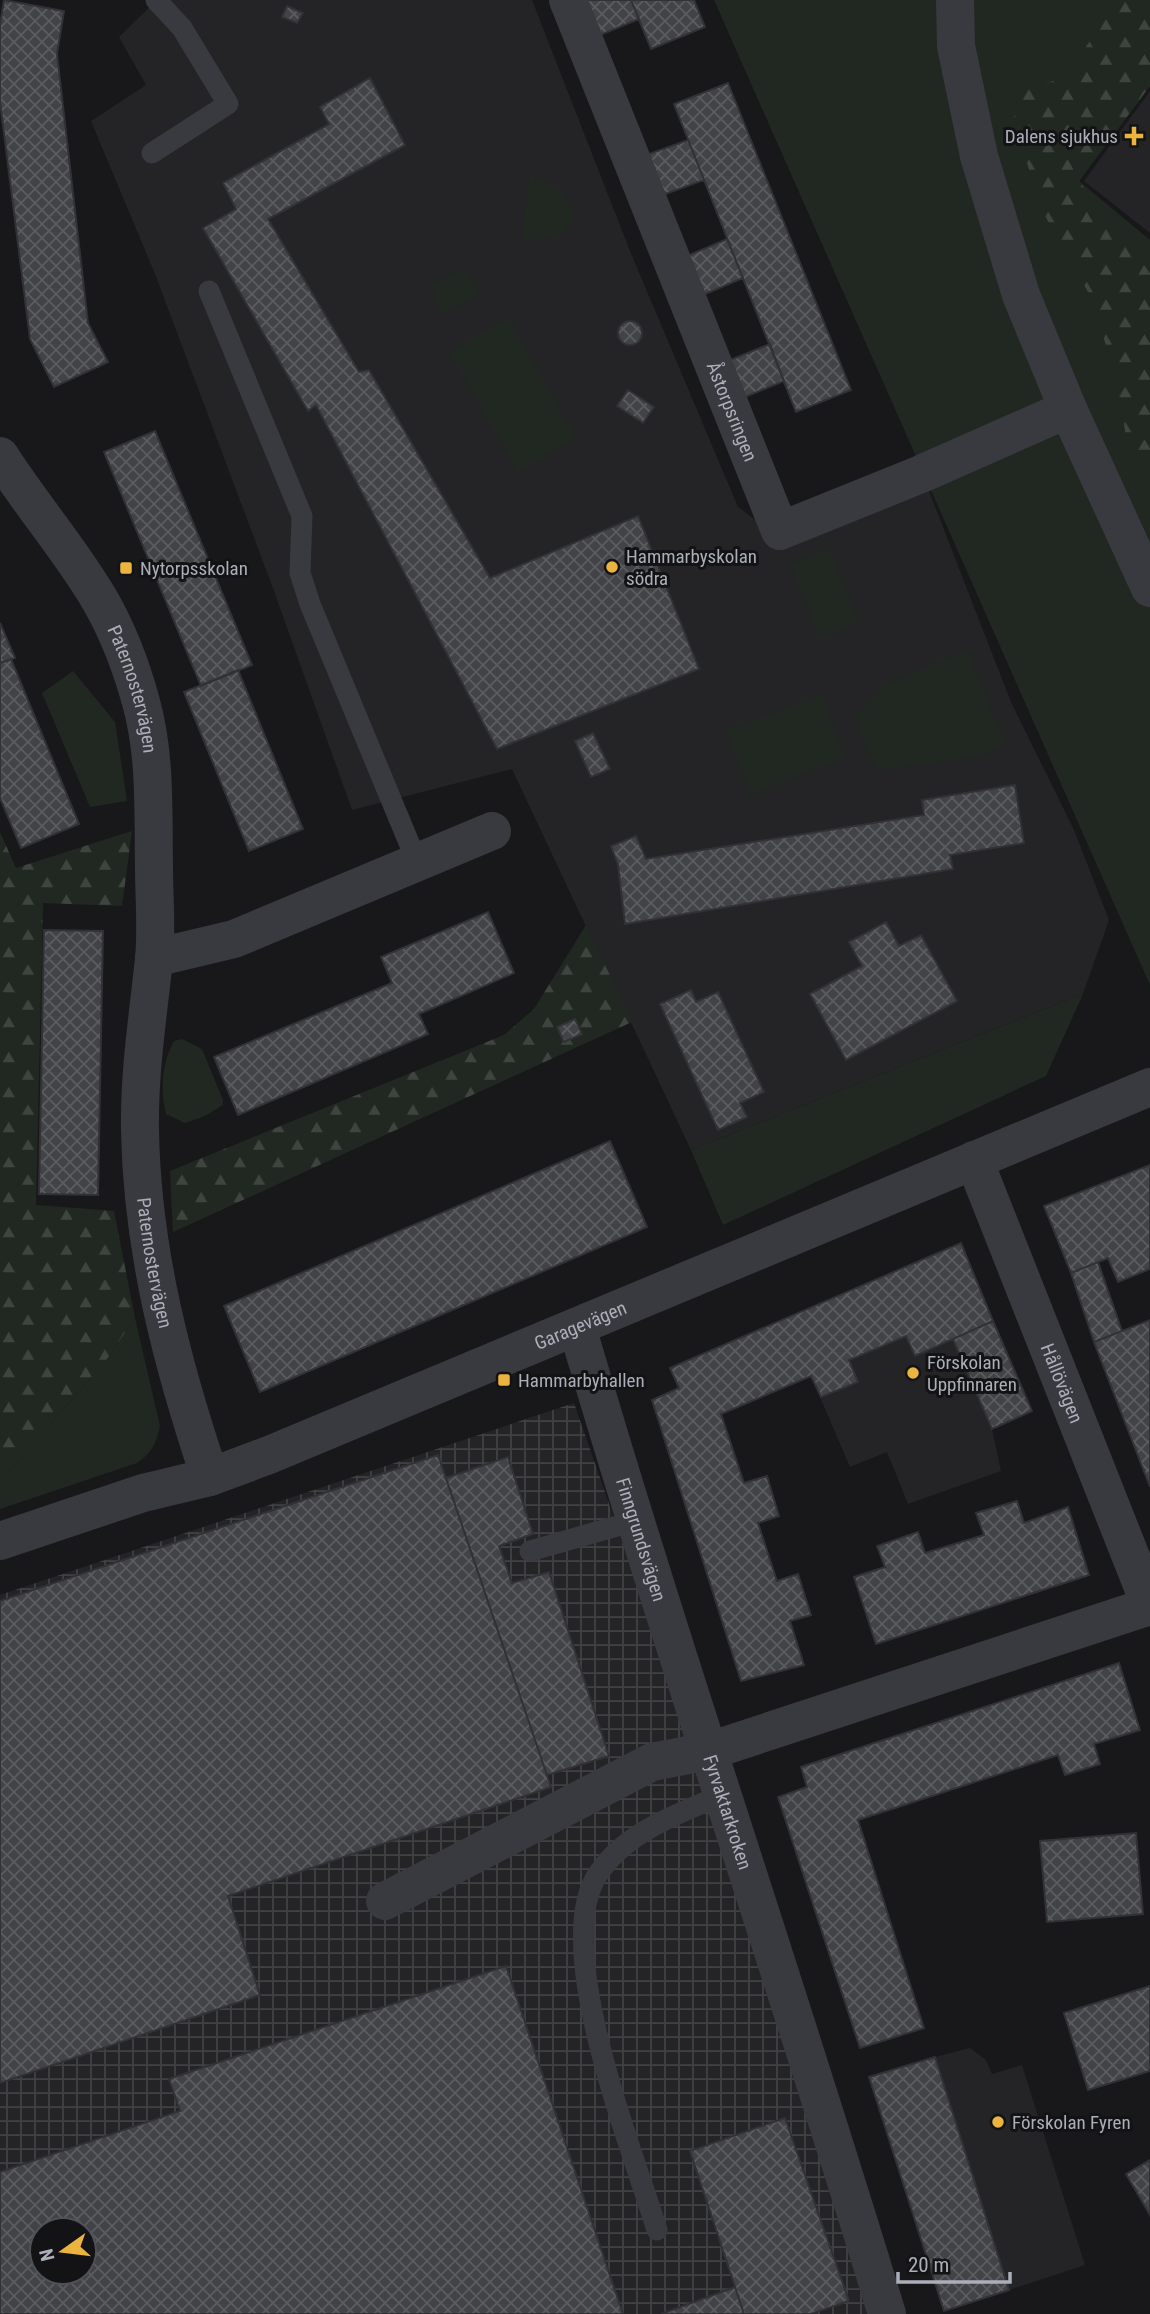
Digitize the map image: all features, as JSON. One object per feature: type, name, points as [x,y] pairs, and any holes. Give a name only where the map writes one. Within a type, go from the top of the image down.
[{"type":"street","name":"Åstorpsringen","points":[[568,0],[780,531],[920,474],[1068,409]]},
{"type":"street","points":[[955,0],[956,46],[979,156],[1021,295],[1068,409],[1150,588]]},
{"type":"street","name":"Paternostervägen","points":[[0,456],[100,602],[141,701],[148,737],[155,808],[154,958],[142,1043],[140,1131],[152,1262],[183,1396],[210,1476]]},
{"type":"street","points":[[154,958],[234,939],[492,831]]},
{"type":"street","name":"Garagevägen","points":[[0,1541],[143,1493],[210,1476],[269,1455],[1150,1087]]},
{"type":"street","name":"Hållövägen","points":[[974,1160],[1150,1605]]},
{"type":"street","name":"Finngrundsvägen","points":[[577,1327],[635,1521],[709,1751]]},
{"type":"street","name":"Fyrvaktarkroken","points":[[887,2314],[818,2086],[709,1751],[1150,1605]]},
{"type":"street","points":[[384,1901],[652,1762],[709,1751]]},
{"type":"lane","points":[[152,153],[228,104],[182,27],[156,0]]},
{"type":"lane","points":[[209,291],[302,516],[300,573],[310,604],[417,862]]},
{"type":"lane","points":[[530,1551],[635,1521]]},
{"type":"lane","points":[[657,2230],[608,2073],[587,1990],[582,1945],[586,1898],[597,1875],[617,1852],[662,1820],[722,1795]]},
{"type":"shaded area","name":"Hammarbyskolan södra","points":[[157,0],[532,0],[630,251],[738,507],[786,543],[927,486],[1011,702],[1074,830],[1109,920],[1083,994],[691,1150],[512,769],[352,810],[274,591],[155,274],[91,121],[146,85],[119,37]]},
{"type":"shaded area","name":"Dalens sjukhus","points":[[1150,91],[1150,233],[1084,181]]},
{"type":"shaded area","name":"Förskolan Uppfinnaren","points":[[961,1243],[1032,1411],[992,1429],[1001,1471],[908,1504],[887,1452],[850,1467],[811,1376],[792,1315]]},
{"type":"shaded area","points":[[574,1403],[891,2314],[0,2314],[0,1595]]},
{"type":"shaded area","name":"Förskolan Fyren","points":[[970,2048],[986,2060],[992,2074],[1022,2065],[1085,2265],[1009,2290],[935,2057]]},
{"type":"green space","points":[[714,0],[1150,0],[1150,86],[1079,181],[1150,240],[1150,985]]},
{"type":"green space","points":[[1119,0],[1150,0],[1150,86],[1079,181],[1150,273],[1150,451],[1129,453],[1116,379],[1092,299],[1040,207],[1014,119],[1020,88],[1063,79]]},
{"type":"green space","points":[[530,175],[564,194],[573,216],[565,231],[536,242],[522,237]]},
{"type":"green space","points":[[465,268],[479,295],[442,313],[430,285]]},
{"type":"green space","points":[[508,318],[577,438],[518,472],[449,352]]},
{"type":"green space","points":[[829,548],[859,622],[820,638],[790,564]]},
{"type":"green space","points":[[967,650],[1006,744],[979,756],[882,770],[873,764],[855,717],[886,684]]},
{"type":"green space","points":[[73,671],[115,722],[127,801],[90,807],[42,693]]},
{"type":"green space","points":[[822,695],[845,757],[751,795],[726,731]]},
{"type":"green space","points":[[132,831],[122,906],[43,903],[36,1205],[114,1211],[135,1318],[107,1359],[0,1482],[0,832],[16,868]]},
{"type":"green space","points":[[586,925],[632,1022],[173,1232],[170,1171],[504,1035],[534,1009]]},
{"type":"green space","points":[[1083,994],[1046,1076],[723,1225],[691,1150]]},
{"type":"green space","points":[[182,1039],[202,1049],[223,1100],[223,1105],[205,1116],[185,1123],[166,1114],[163,1095],[167,1058],[174,1041]]},
{"type":"green space","points":[[135,1318],[160,1426],[150,1452],[137,1463],[0,1509],[0,1482],[107,1359]]},
{"type":"building","points":[[4,0],[64,11],[57,54],[88,323],[108,362],[54,387],[30,339],[0,102],[0,25]]},
{"type":"building","points":[[583,0],[631,0],[639,19],[598,36]]},
{"type":"building","points":[[631,0],[694,0],[705,27],[651,49]]},
{"type":"building","points":[[287,6],[303,13],[297,23],[282,17]]},
{"type":"building","points":[[370,78],[405,145],[268,219],[359,372],[369,370],[490,578],[638,516],[699,669],[497,749],[316,405],[308,411],[203,228],[236,209],[223,183],[329,124],[320,107]]},
{"type":"building","points":[[728,83],[851,390],[796,412],[674,104]]},
{"type":"building","points":[[688,140],[704,180],[660,196],[646,155]]},
{"type":"building","points":[[727,239],[743,278],[703,295],[687,256]]},
{"type":"building","points":[[630,321],[638,325],[642,333],[638,341],[630,345],[622,341],[618,333],[622,325]]},
{"type":"building","points":[[770,344],[784,381],[745,397],[730,360]]},
{"type":"building","points":[[628,390],[654,407],[643,423],[617,406]]},
{"type":"building","points":[[155,431],[252,665],[201,686],[104,452]]},
{"type":"building","points":[[0,623],[15,658],[0,663]]},
{"type":"building","points":[[11,659],[79,824],[21,848],[0,798],[0,663]]},
{"type":"building","points":[[238,670],[303,829],[249,851],[184,692]]},
{"type":"building","points":[[593,733],[610,769],[591,777],[575,741]]},
{"type":"building","points":[[1015,785],[1024,843],[950,855],[953,869],[625,924],[618,865],[611,846],[636,836],[646,859],[924,815],[922,800]]},
{"type":"building","points":[[488,912],[514,973],[419,1014],[428,1034],[238,1115],[214,1057],[392,983],[381,957]]},
{"type":"building","points":[[886,922],[899,946],[921,935],[957,1001],[846,1060],[810,994],[862,966],[849,942]]},
{"type":"building","points":[[44,930],[103,931],[98,1195],[39,1194]]},
{"type":"building","points":[[691,990],[696,1002],[718,992],[764,1092],[740,1103],[747,1117],[718,1130],[660,1004]]},
{"type":"building","points":[[575,1019],[582,1034],[564,1042],[557,1027]]},
{"type":"building","points":[[610,1141],[647,1227],[260,1392],[224,1306]]},
{"type":"building","points":[[1150,1165],[1150,1269],[1118,1282],[1108,1258],[1071,1273],[1044,1206]]},
{"type":"building","points":[[961,1243],[993,1321],[915,1356],[906,1336],[849,1360],[858,1382],[821,1397],[811,1376],[721,1414],[744,1483],[767,1476],[779,1516],[758,1523],[777,1581],[798,1574],[811,1615],[790,1621],[804,1665],[741,1681],[652,1400],[679,1388],[670,1368]]},
{"type":"building","points":[[1098,1262],[1122,1331],[1094,1342],[1071,1273]]},
{"type":"building","points":[[1150,1320],[1150,1487],[1094,1342]]},
{"type":"building","points":[[993,1321],[1032,1411],[992,1429],[953,1339]]},
{"type":"building","points":[[438,1455],[551,1787],[228,1896],[260,1995],[0,2083],[0,1601]]},
{"type":"building","points":[[508,1457],[533,1534],[499,1546],[512,1583],[549,1572],[609,1756],[547,1775],[446,1478]]},
{"type":"building","points":[[1017,1501],[1024,1523],[1068,1507],[1089,1575],[876,1644],[854,1577],[885,1567],[877,1546],[918,1532],[925,1553],[984,1535],[976,1513]]},
{"type":"building","points":[[1119,1663],[1140,1730],[1094,1744],[1100,1764],[1065,1775],[1058,1755],[858,1820],[924,2028],[860,2048],[778,1797],[807,1787],[801,1767]]},
{"type":"building","points":[[1136,1833],[1143,1914],[1047,1922],[1040,1841]]},
{"type":"building","points":[[506,1966],[623,2314],[0,2314],[0,2172],[180,2111],[169,2079]]},
{"type":"building","points":[[1150,1986],[1150,2071],[1088,2090],[1064,2013]]},
{"type":"building","points":[[935,2057],[1009,2290],[944,2311],[869,2077]]},
{"type":"building","points":[[785,2118],[849,2301],[811,2314],[744,2314],[690,2151]]},
{"type":"building","points":[[1150,2160],[1150,2215],[1126,2174]]},
{"type":"building","points":[[735,2287],[744,2314],[661,2314]]},
{"type":"place","name":"Dalens sjukhus","points":[[1134,136]]},
{"type":"place","name":"Hammarbyskolan södra","points":[[612,567]]},
{"type":"place","name":"Nytorpsskolan","points":[[126,568]]},
{"type":"place","name":"Förskolan Uppfinnaren","points":[[913,1373]]},
{"type":"place","name":"Hammarbyhallen","points":[[504,1380]]},
{"type":"place","name":"Förskolan Fyren","points":[[998,2122]]}]
